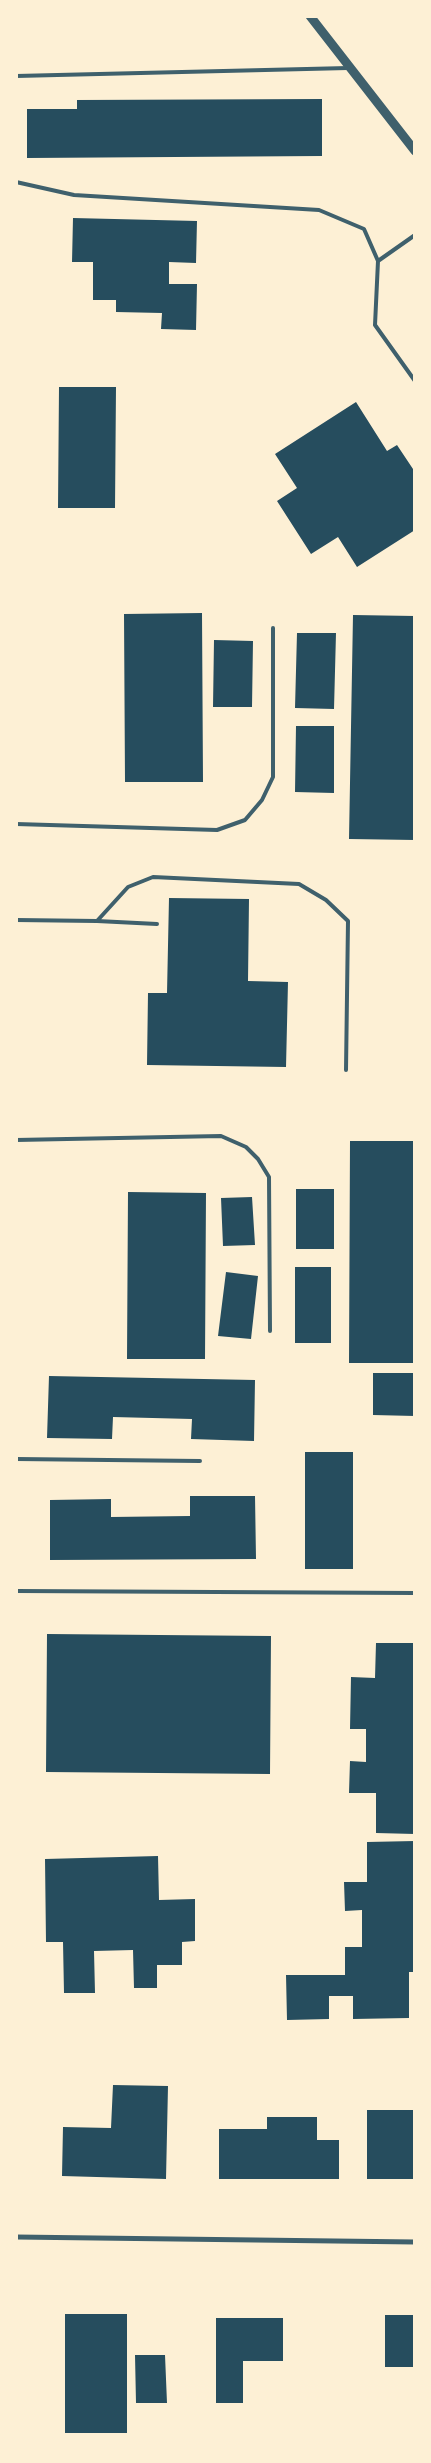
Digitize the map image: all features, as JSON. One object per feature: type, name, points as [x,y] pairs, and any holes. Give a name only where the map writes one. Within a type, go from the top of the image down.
[{"type":"street","points":[[310,16],[415,150]]},
{"type":"street","points":[[16,2237],[415,2242]]},
{"type":"lane","points":[[16,76],[350,68]]},
{"type":"lane","points":[[16,182],[74,195],[319,210],[364,229],[378,261],[375,325],[415,381]]},
{"type":"lane","points":[[378,261],[415,235]]},
{"type":"lane","points":[[16,824],[217,830],[245,820],[262,800],[273,777],[273,628]]},
{"type":"lane","points":[[97,922],[128,887],[152,877],[299,884],[326,900],[348,921],[346,1070]]},
{"type":"lane","points":[[16,920],[157,924]]},
{"type":"lane","points":[[16,1140],[221,1136],[246,1147],[258,1159],[269,1177],[270,1331]]},
{"type":"lane","points":[[16,1459],[200,1460]]},
{"type":"lane","points":[[16,1591],[415,1593]]},
{"type":"building","points":[[322,99],[322,156],[27,158],[27,109],[77,109],[77,100]]},
{"type":"building","points":[[73,218],[197,221],[196,263],[169,262],[169,284],[197,284],[196,330],[161,329],[162,313],[116,312],[116,300],[93,300],[93,262],[72,262]]},
{"type":"building","points":[[59,387],[116,387],[115,508],[58,508]]},
{"type":"building","points":[[356,402],[387,451],[397,445],[415,472],[415,530],[357,567],[338,537],[311,554],[277,501],[297,488],[275,454]]},
{"type":"building","points":[[202,613],[203,782],[125,782],[124,614]]},
{"type":"building","points":[[353,615],[415,616],[415,840],[349,839]]},
{"type":"building","points":[[297,633],[336,633],[334,709],[295,708]]},
{"type":"building","points":[[214,640],[253,641],[252,707],[213,707]]},
{"type":"building","points":[[296,726],[334,726],[334,793],[295,792]]},
{"type":"building","points":[[169,898],[249,899],[248,981],[288,982],[286,1067],[147,1065],[148,993],[167,993]]},
{"type":"building","points":[[350,1141],[415,1141],[415,1363],[349,1363]]},
{"type":"building","points":[[296,1189],[334,1189],[334,1249],[296,1249]]},
{"type":"building","points":[[128,1192],[206,1193],[205,1359],[127,1359]]},
{"type":"building","points":[[252,1197],[255,1245],[223,1246],[221,1198]]},
{"type":"building","points":[[295,1267],[331,1267],[331,1343],[295,1343]]},
{"type":"building","points":[[226,1272],[258,1276],[251,1339],[218,1336]]},
{"type":"building","points":[[373,1373],[415,1373],[415,1416],[373,1415]]},
{"type":"building","points":[[49,1376],[255,1380],[254,1441],[191,1439],[192,1419],[113,1417],[112,1439],[47,1438]]},
{"type":"building","points":[[305,1452],[353,1452],[353,1569],[305,1569]]},
{"type":"building","points":[[190,1496],[255,1496],[256,1559],[50,1560],[50,1500],[111,1499],[111,1517],[190,1516]]},
{"type":"building","points":[[47,1634],[271,1636],[270,1774],[46,1772]]},
{"type":"building","points":[[376,1643],[415,1643],[415,1834],[376,1833],[376,1793],[349,1793],[350,1761],[366,1762],[366,1729],[350,1729],[351,1677],[375,1678]]},
{"type":"building","points":[[415,1841],[415,1972],[409,1972],[409,2018],[353,2019],[353,1996],[329,1996],[329,2019],[287,2020],[286,1975],[345,1975],[345,1947],[362,1947],[362,1910],[345,1911],[344,1882],[367,1882],[367,1842]]},
{"type":"building","points":[[158,1856],[159,1900],[195,1899],[195,1941],[182,1942],[182,1965],[157,1965],[157,1988],[134,1988],[133,1950],[94,1951],[95,1993],[64,1993],[63,1942],[46,1942],[45,1859]]},
{"type":"building","points":[[113,2085],[168,2086],[166,2179],[62,2176],[63,2127],[111,2128]]},
{"type":"building","points":[[367,2110],[415,2110],[415,2179],[367,2179]]},
{"type":"building","points":[[267,2117],[317,2117],[317,2140],[339,2140],[339,2179],[219,2179],[219,2129],[267,2129]]},
{"type":"building","points":[[65,2314],[127,2314],[127,2433],[65,2433]]},
{"type":"building","points":[[385,2315],[415,2315],[415,2367],[385,2367]]},
{"type":"building","points":[[216,2318],[283,2318],[283,2361],[243,2361],[243,2403],[216,2403]]},
{"type":"building","points":[[135,2355],[165,2355],[167,2403],[136,2403]]}]
